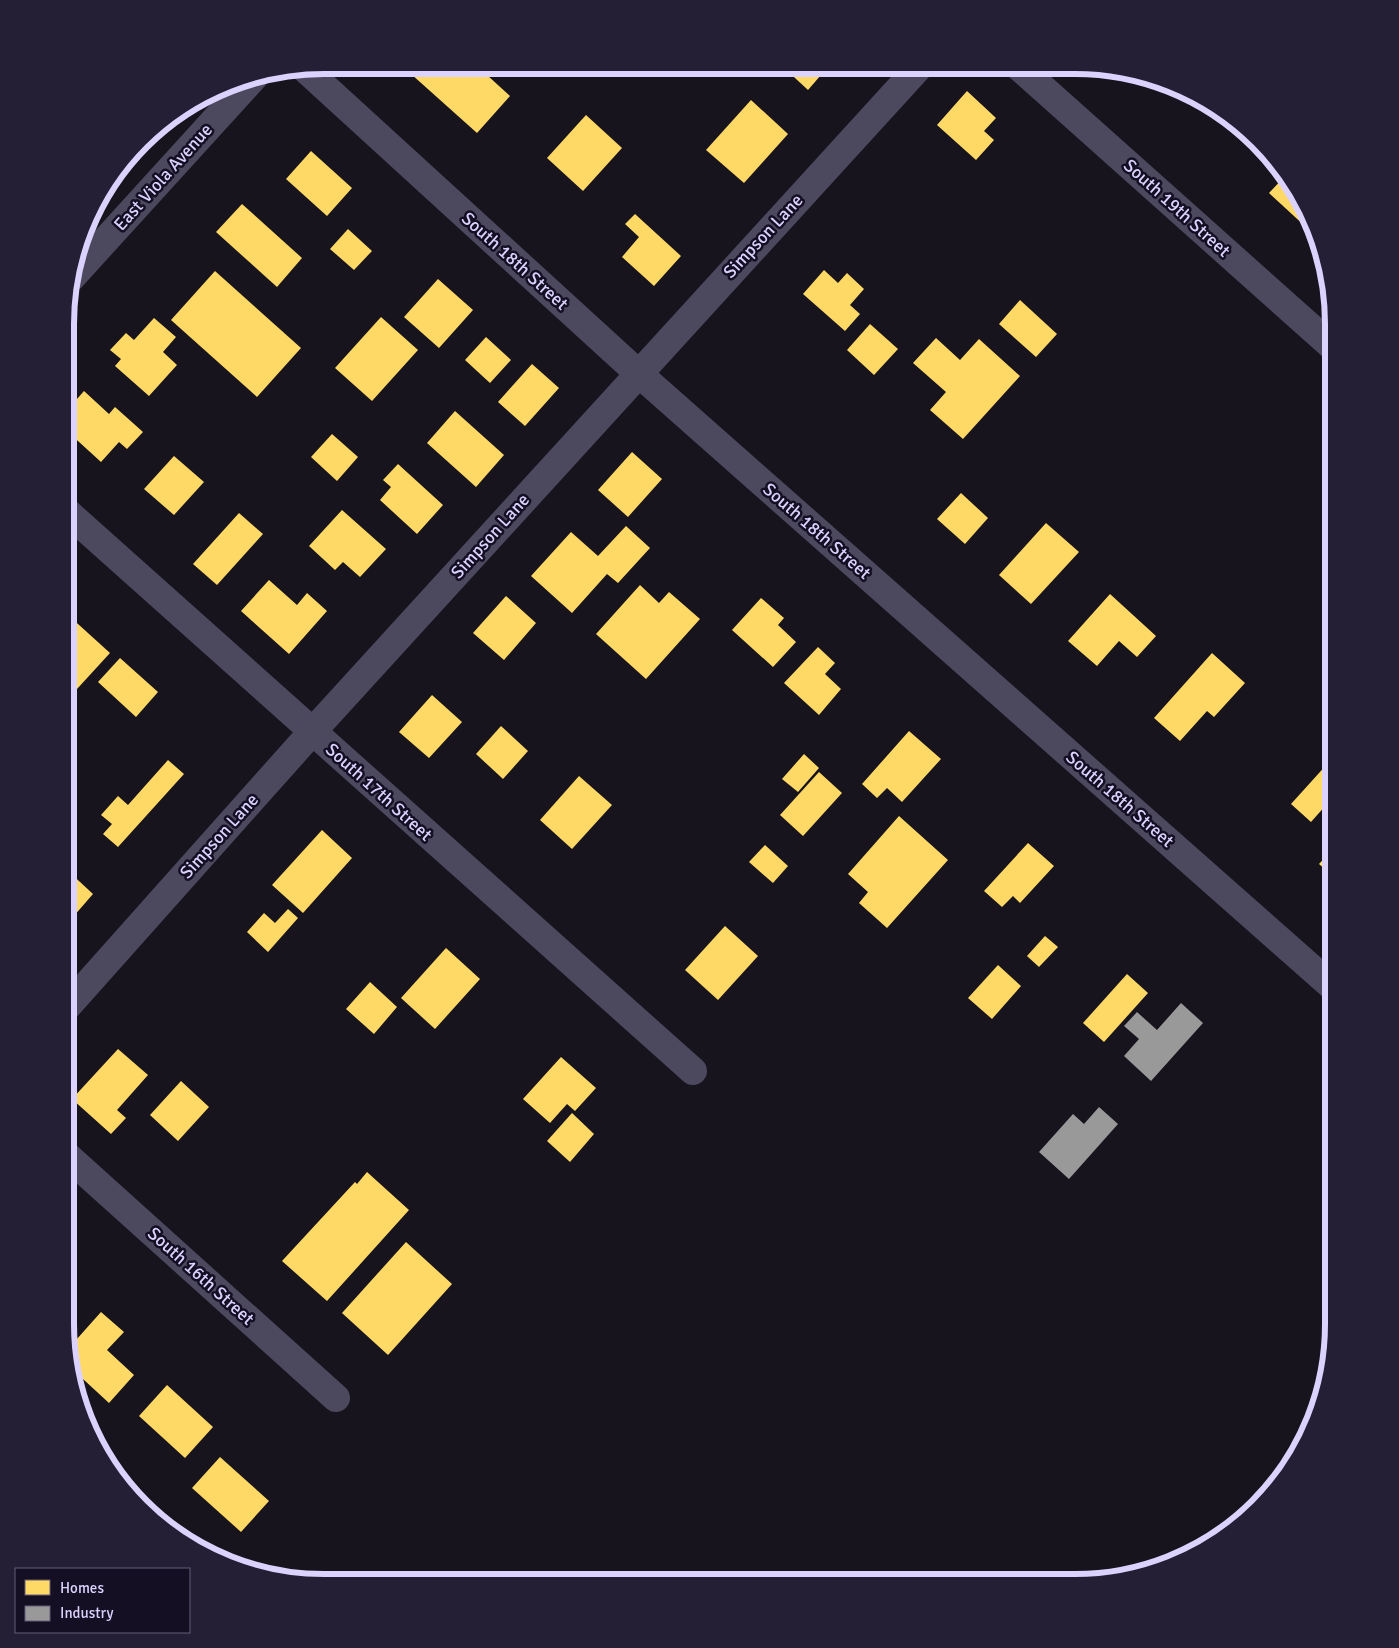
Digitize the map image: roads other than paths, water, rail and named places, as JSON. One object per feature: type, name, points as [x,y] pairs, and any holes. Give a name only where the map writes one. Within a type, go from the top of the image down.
[{"type":"street","name":"South 18th Street","points":[[311,74],[638,373],[1325,980]]},
{"type":"street","name":"Simpson Lane","points":[[74,999],[312,732],[913,74]]},
{"type":"street","name":"South 19th Street","points":[[1027,74],[1325,340]]},
{"type":"street","name":"East Viola Avenue","points":[[80,268],[245,87]]},
{"type":"street","name":"South 17th Street","points":[[74,518],[693,1071]]},
{"type":"street","name":"South 16th Street","points":[[74,1162],[336,1398]]}]
